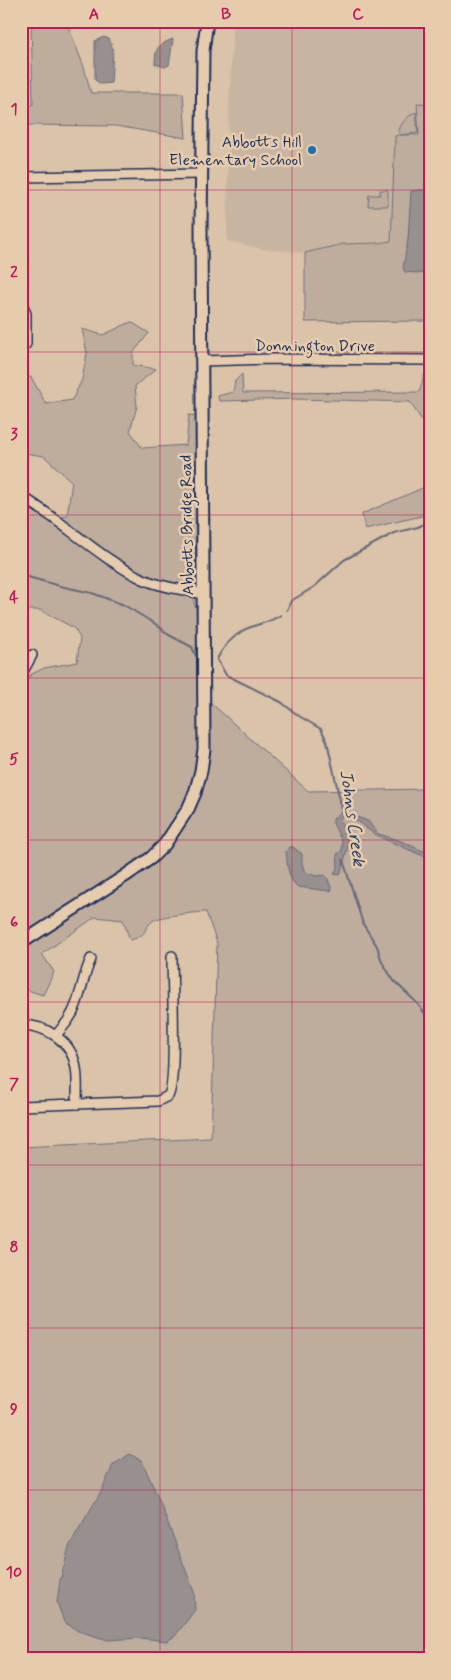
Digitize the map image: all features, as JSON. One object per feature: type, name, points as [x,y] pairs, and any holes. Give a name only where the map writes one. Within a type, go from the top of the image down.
[{"type":"main road","name":"Abbotts Bridge Road","points":[[21,943],[151,858],[176,830],[188,809],[201,771],[204,749],[201,361],[202,174],[203,51],[207,21]]},
{"type":"street","points":[[21,177],[202,174]]},
{"type":"street","points":[[21,300],[26,314],[26,344]]},
{"type":"street","name":"Donnington Drive","points":[[201,361],[430,360]]},
{"type":"street","points":[[21,496],[142,578],[160,586],[203,594]]},
{"type":"street","points":[[21,675],[32,655]]},
{"type":"street","points":[[21,1106],[172,1100],[172,956]]},
{"type":"street","points":[[56,1035],[76,1006],[91,959]]},
{"type":"street","points":[[21,1025],[39,1027],[56,1035],[70,1052],[76,1068],[77,1104]]},
{"type":"shaded area","points":[[31,21],[66,21],[84,67],[91,93],[183,93],[186,138],[116,126],[29,125],[21,133],[21,108],[30,107],[33,104]]},
{"type":"shaded area","name":"Abbotts Hill Elementary School","points":[[233,21],[430,21],[430,104],[418,104],[419,135],[395,136],[391,241],[343,244],[305,253],[262,249],[227,241],[229,107]]},
{"type":"shaded area","points":[[104,37],[109,39],[113,49],[111,83],[101,84],[95,80],[95,41]]},
{"type":"shaded area","points":[[173,39],[169,65],[165,67],[155,64],[158,47]]},
{"type":"shaded area","points":[[417,103],[430,104],[430,321],[305,322],[305,253],[343,244],[391,241],[395,136],[399,135],[404,121],[416,112],[418,133],[400,135],[419,135]]},
{"type":"shaded area","points":[[380,190],[388,190],[388,206],[368,206],[369,195],[380,195]]},
{"type":"shaded area","points":[[411,191],[430,191],[430,274],[405,272],[403,268],[408,239]]},
{"type":"shaded area","points":[[131,322],[149,333],[133,353],[133,365],[156,369],[135,386],[137,406],[130,431],[142,448],[186,445],[189,415],[197,416],[194,604],[208,630],[210,702],[308,791],[430,789],[430,1659],[21,1659],[21,1147],[211,1138],[217,943],[206,912],[179,914],[154,920],[143,934],[130,940],[123,920],[95,917],[42,954],[54,972],[43,995],[21,988],[21,694],[30,675],[44,668],[77,662],[80,638],[74,628],[40,610],[21,610],[21,514],[25,506],[45,519],[67,516],[72,482],[44,456],[24,453],[21,437],[21,379],[31,377],[46,404],[72,400],[82,380],[87,353],[82,329],[103,335]]},
{"type":"shaded area","points":[[425,373],[430,373],[430,433],[410,402],[296,399],[219,401],[218,396],[233,392],[235,381],[242,374],[243,393],[419,392]]},
{"type":"shaded area","points":[[430,479],[430,514],[365,529],[362,514],[425,487]]},
{"type":"shaded area","points":[[342,801],[345,802],[346,810],[340,819],[343,828],[348,830],[344,834],[347,835],[348,847],[340,875],[334,874],[338,866],[337,854],[342,851],[342,842],[333,819],[340,813]]},
{"type":"shaded area","points":[[357,817],[368,821],[379,834],[430,854],[430,859],[382,838],[355,820]]},
{"type":"shaded area","points":[[293,847],[302,854],[302,864],[305,872],[327,877],[332,890],[298,887],[295,884],[290,876],[287,861],[286,851]]},
{"type":"shaded area","points":[[130,1454],[142,1461],[160,1502],[194,1592],[195,1610],[175,1636],[167,1641],[140,1638],[108,1640],[78,1631],[64,1622],[57,1602],[60,1581],[69,1547],[101,1492],[113,1465]]},
{"type":"waterway","points":[[287,610],[291,601],[314,587],[344,560],[394,533],[418,527],[430,521]]},
{"type":"waterway","name":"Johns Creek","points":[[21,575],[92,593],[124,605],[157,625],[169,635],[192,647],[196,656]]},
{"type":"waterway","points":[[217,659],[228,643],[240,633],[281,615]]},
{"type":"waterway","name":"Johns Creek","points":[[217,659],[226,675],[281,702],[299,716],[321,729],[327,741],[341,805]]},
{"type":"waterway","name":"Johns Creek","points":[[343,860],[363,924],[377,946],[382,962],[394,981],[416,1002],[430,1020]]},
{"type":"place","name":"Abbotts Hill Elementary School","points":[[312,150]]}]
